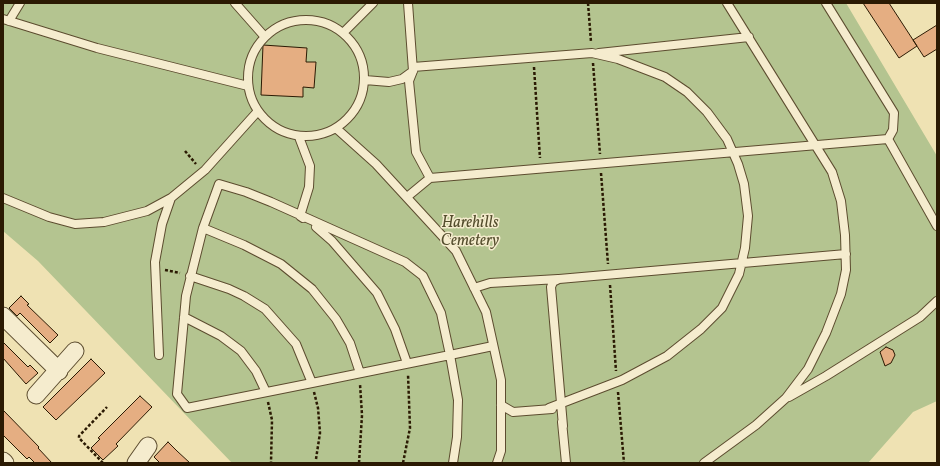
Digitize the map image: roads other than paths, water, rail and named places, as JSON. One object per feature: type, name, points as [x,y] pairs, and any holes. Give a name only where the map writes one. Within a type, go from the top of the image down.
[{"type":"street","points":[[3,316],[59,371]]},
{"type":"street","points":[[36,395],[59,371],[63,364],[75,351]]},
{"type":"street","points":[[136,463],[148,446]]},
{"type":"lane","points":[[20,3],[6,20],[97,48],[248,86]]},
{"type":"lane","points":[[235,3],[266,37]]},
{"type":"lane","points":[[343,33],[373,3]]},
{"type":"lane","points":[[408,3],[413,69],[409,81],[416,152],[430,178]]},
{"type":"lane","points":[[704,463],[756,425],[786,398],[808,369],[826,333],[841,294],[846,270],[841,201],[832,172],[727,3]]},
{"type":"lane","points":[[826,3],[894,113],[893,130],[888,139]]},
{"type":"lane","points":[[307,20],[327,24],[343,33],[354,44],[359,53],[365,73],[365,87],[358,106],[352,115],[337,129],[318,136],[299,137],[280,131],[264,119],[252,102],[248,86],[249,66],[261,41],[289,22],[307,20]]},
{"type":"lane","points":[[365,80],[389,82],[402,79],[413,69],[749,37]]},
{"type":"lane","points":[[501,405],[513,412],[549,408],[617,382],[668,356],[702,329],[722,308],[734,287],[742,263],[748,216],[744,184],[727,139],[707,112],[688,92],[659,74],[618,59],[592,53]]},
{"type":"lane","points":[[3,198],[49,217],[75,224],[104,222],[147,211],[171,198],[205,170],[258,111]]},
{"type":"lane","points":[[337,129],[376,164],[456,251],[486,312],[501,380],[501,451],[497,463]]},
{"type":"lane","points":[[299,137],[310,166],[309,187],[300,216]]},
{"type":"lane","points":[[407,197],[430,178],[888,139]]},
{"type":"lane","points":[[888,139],[937,226]]},
{"type":"lane","points":[[453,463],[457,437],[458,400],[450,355],[440,314],[423,276],[405,262],[246,192],[219,184],[203,228],[190,276],[184,317],[177,394],[187,408],[407,364],[450,355],[493,346]]},
{"type":"lane","points":[[160,355],[155,269],[162,224],[171,198]]},
{"type":"lane","points":[[300,216],[332,241],[377,293],[395,329],[407,364]]},
{"type":"lane","points":[[203,228],[244,244],[281,264],[312,289],[336,319],[346,337],[360,373]]},
{"type":"lane","points":[[474,288],[490,283],[609,275],[846,254]]},
{"type":"lane","points":[[190,276],[229,289],[244,296],[264,309],[296,344],[312,383]]},
{"type":"lane","points":[[559,279],[553,282],[551,287],[566,463]]},
{"type":"lane","points":[[786,398],[826,376],[920,317],[937,301]]},
{"type":"lane","points":[[184,317],[220,336],[241,351],[256,371],[266,392]]},
{"type":"lane","points":[[549,408],[556,410],[560,415],[563,426]]},
{"type":"park label","name":"Harehills Cemetery","points":[[470,233]]}]
